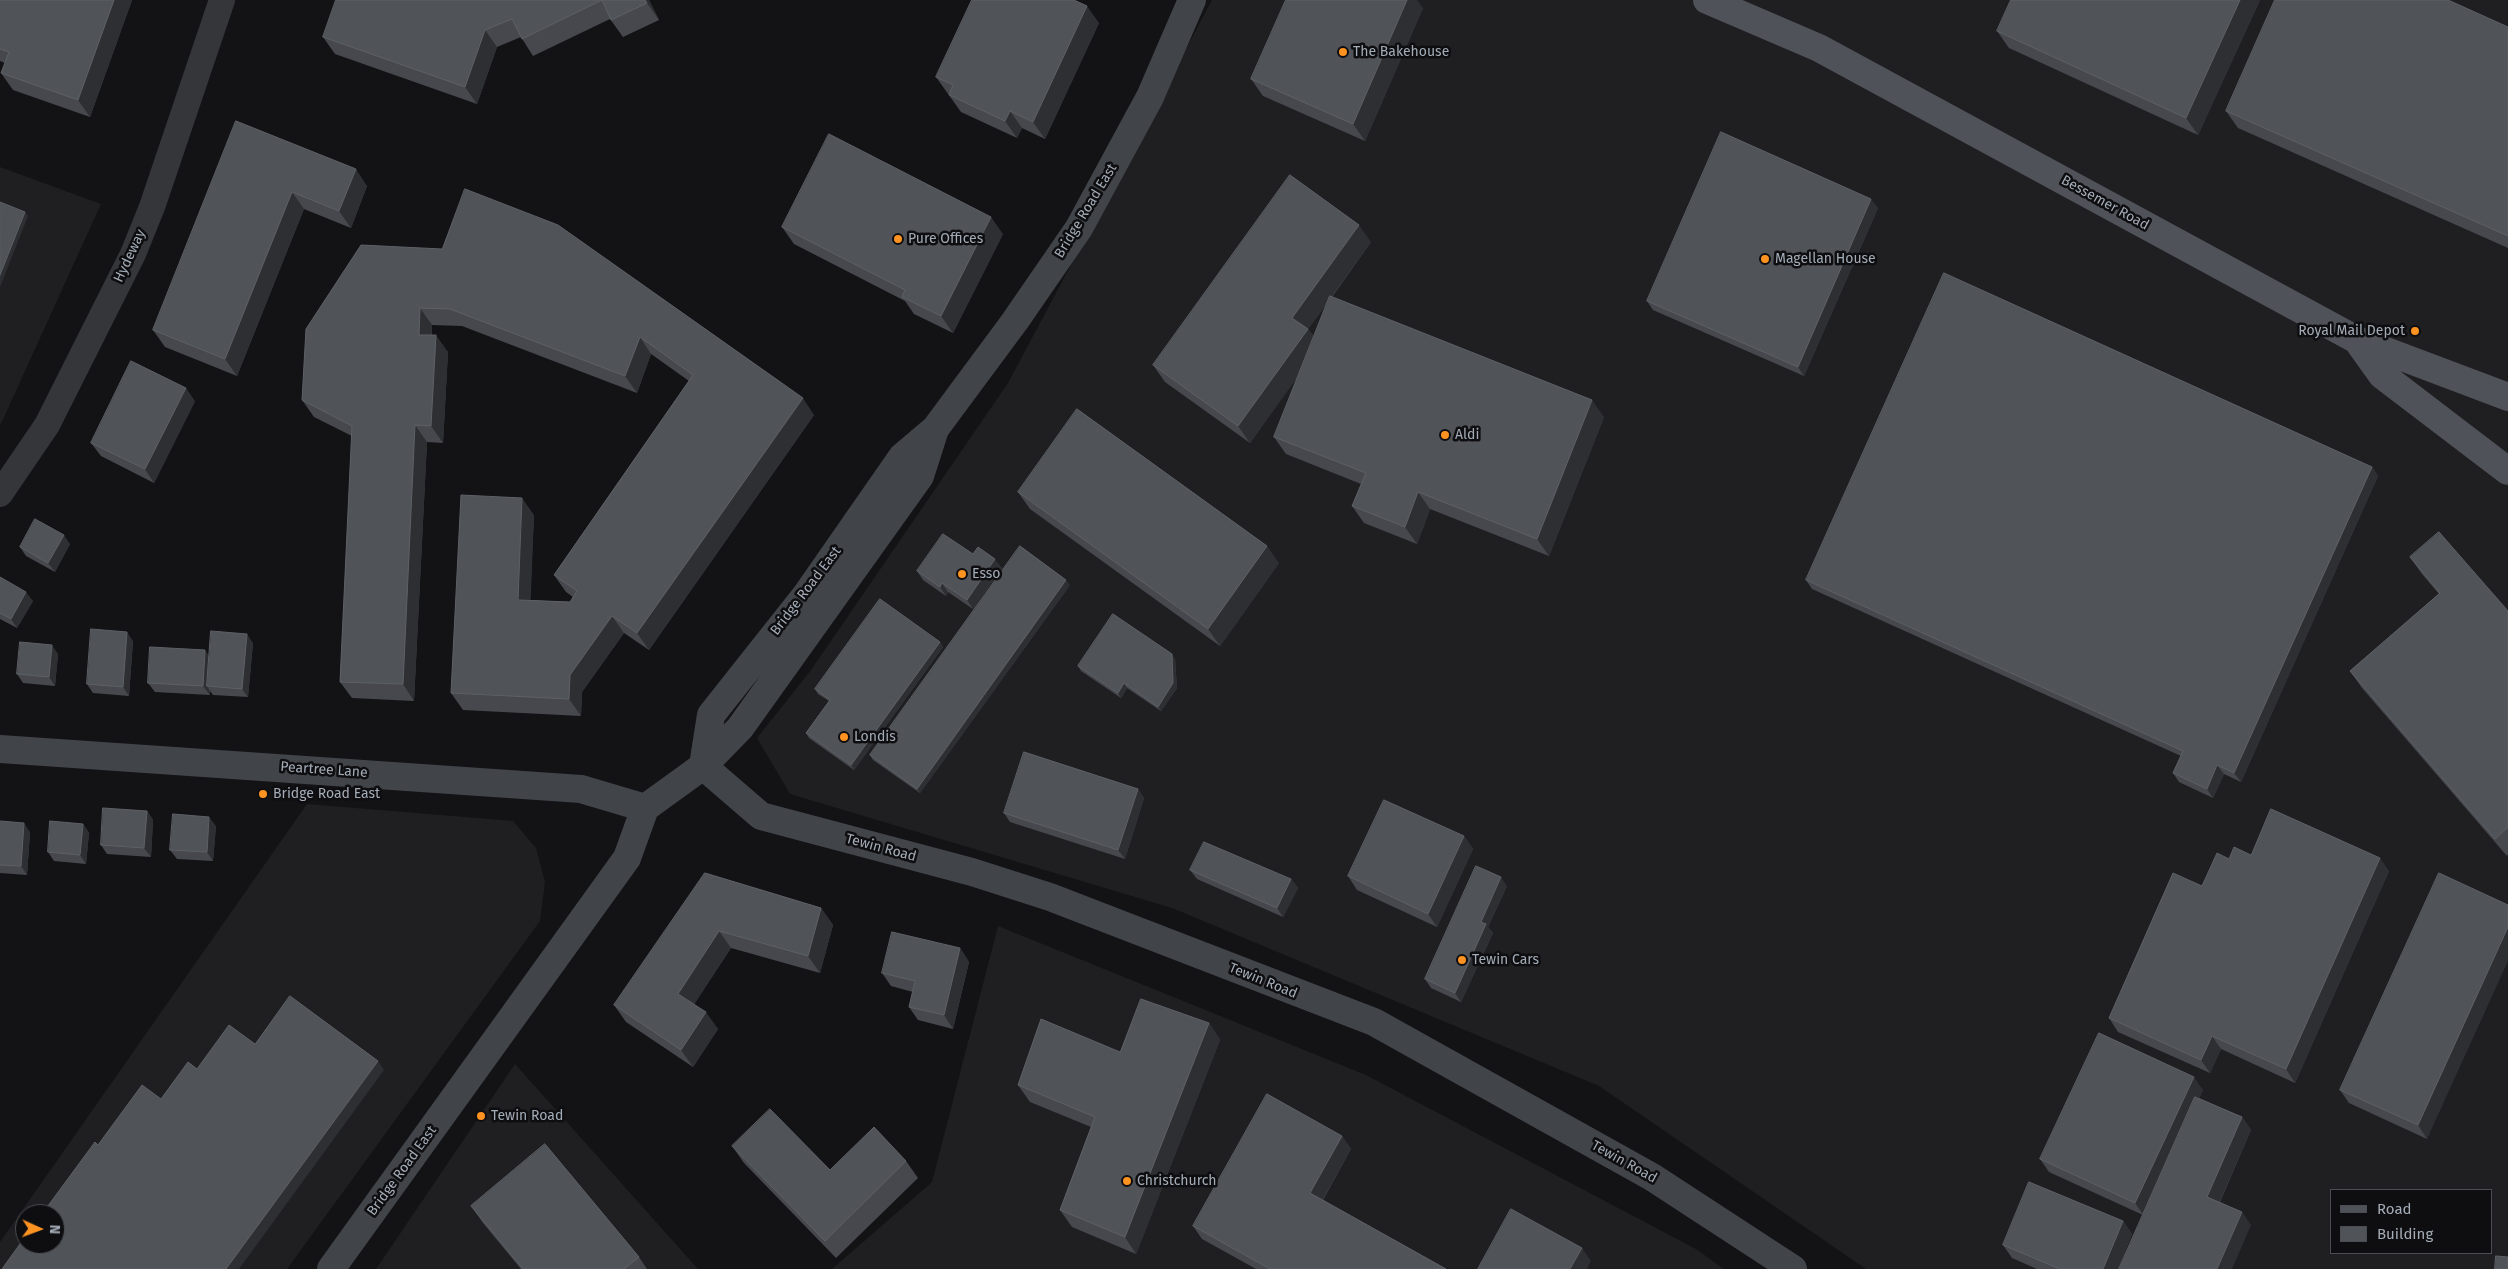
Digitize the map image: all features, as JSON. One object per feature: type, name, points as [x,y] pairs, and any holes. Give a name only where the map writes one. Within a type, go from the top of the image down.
[{"type":"main road","name":"Bessemer Road","points":[[1707,0],[1819,48],[2357,340],[2508,397]]},
{"type":"main road","points":[[2357,340],[2382,375],[2508,472]]},
{"type":"street","name":"Hydeway","points":[[0,494],[47,424],[133,254],[152,207],[222,0]]},
{"type":"street","name":"Bridge Road East","points":[[703,766],[711,715],[806,595],[902,457],[935,429],[1015,321],[1080,228],[1150,97],[1192,0]]},
{"type":"street","name":"Peartree Lane","points":[[0,749],[581,789],[645,808]]},
{"type":"street","points":[[645,808],[703,766]]},
{"type":"street","name":"Tewin Road","points":[[703,766],[761,816],[972,872],[1050,897],[1374,1022],[1652,1177],[1793,1269]]},
{"type":"street","name":"Bridge Road East","points":[[331,1269],[626,858],[645,808]]},
{"type":"shaded area","points":[[1212,0],[2508,0],[2508,1269],[1866,1269],[1599,1086],[1172,908],[790,794],[757,738],[811,670],[1008,383]]},
{"type":"shaded area","points":[[0,167],[101,204],[0,426]]},
{"type":"shaded area","points":[[307,804],[513,821],[536,848],[545,882],[540,921],[287,1269],[0,1269],[0,1242],[15,1221],[15,1254],[65,1254],[65,1204],[27,1204]]},
{"type":"shaded area","points":[[998,926],[1366,1075],[1696,1249],[1724,1269],[832,1269],[932,1182]]},
{"type":"shaded area","points":[[515,1064],[698,1269],[376,1269]]},
{"type":"building","points":[[0,0],[114,0],[78,100],[1,73],[9,52],[0,49]]},
{"type":"building","points":[[336,0],[602,0],[522,39],[512,19],[485,30],[465,87],[323,37]]},
{"type":"building","points":[[602,0],[645,0],[647,3],[611,20]]},
{"type":"building","points":[[972,0],[1074,0],[1087,6],[1033,122],[1010,111],[1005,121],[949,95],[953,85],[936,77]]},
{"type":"building","name":"The Bakehouse","points":[[1286,0],[1407,0],[1353,124],[1251,79]]},
{"type":"building","points":[[2011,0],[2240,0],[2186,118],[1997,31]]},
{"type":"building","points":[[2275,0],[2448,0],[2508,27],[2508,236],[2226,111]]},
{"type":"building","points":[[236,121],[356,169],[339,211],[292,192],[225,359],[153,330]]},
{"type":"building","name":"Magellan House","points":[[1721,132],[1871,199],[1798,367],[1647,301]]},
{"type":"building","name":"Pure Offices","points":[[829,134],[991,217],[941,316],[902,297],[905,290],[782,227]]},
{"type":"building","points":[[1290,175],[1359,225],[1292,318],[1308,329],[1238,426],[1153,365]]},
{"type":"building","points":[[465,189],[558,225],[803,398],[637,633],[612,616],[570,675],[569,699],[451,693],[461,495],[522,498],[518,600],[570,602],[577,591],[554,575],[693,375],[640,337],[625,376],[450,309],[420,308],[419,335],[436,335],[431,426],[415,425],[403,684],[340,682],[352,426],[302,400],[306,329],[361,245],[442,249]]},
{"type":"building","points":[[0,202],[25,212],[0,275]]},
{"type":"building","points":[[1944,273],[2372,467],[2234,773],[2217,765],[2207,789],[2173,773],[2183,751],[1806,580]]},
{"type":"building","name":"Aldi","points":[[1330,296],[1592,400],[1537,539],[1418,492],[1405,527],[1352,506],[1366,473],[1274,437]]},
{"type":"building","points":[[131,361],[186,388],[145,469],[91,443]]},
{"type":"building","points":[[1077,409],[1267,546],[1208,629],[1018,492]]},
{"type":"building","points":[[35,519],[64,535],[48,563],[20,547]]},
{"type":"building","points":[[2439,532],[2508,611],[2508,827],[2495,839],[2350,671],[2440,593],[2410,557]]},
{"type":"building","name":"Esso","points":[[943,534],[973,554],[978,547],[995,559],[967,600],[942,583],[940,587],[917,571]]},
{"type":"building","points":[[1020,546],[1066,580],[917,789],[870,755]]},
{"type":"building","points":[[0,577],[26,592],[11,619],[0,613]]},
{"type":"building","points":[[880,599],[940,642],[851,765],[806,733],[830,700],[815,689]]},
{"type":"building","points":[[1113,614],[1172,654],[1173,683],[1158,707],[1124,683],[1118,693],[1078,666]]},
{"type":"building","points":[[91,629],[127,632],[123,687],[87,684]]},
{"type":"building","points":[[211,631],[247,634],[242,689],[207,686]]},
{"type":"building","points":[[20,642],[52,645],[49,677],[17,674]]},
{"type":"building","points":[[150,647],[205,650],[203,686],[148,683]]},
{"type":"building","points":[[1024,752],[1138,789],[1118,850],[1004,813]]},
{"type":"building","points":[[1384,800],[1464,836],[1428,914],[1348,876]]},
{"type":"building","points":[[103,808],[147,811],[144,848],[101,845]]},
{"type":"building","points":[[2271,809],[2380,858],[2286,1069],[2212,1036],[2201,1060],[2109,1018],[2173,873],[2202,886],[2217,853],[2229,859],[2234,847],[2251,855]]},
{"type":"building","points":[[173,814],[209,817],[207,852],[170,850]]},
{"type":"building","points":[[0,821],[24,823],[21,866],[0,865]]},
{"type":"building","points":[[50,821],[83,824],[80,855],[48,852]]},
{"type":"building","points":[[1204,842],[1291,879],[1277,908],[1190,870]]},
{"type":"building","name":"Tewin Cars","points":[[1476,866],[1501,877],[1481,922],[1486,924],[1455,993],[1425,979]]},
{"type":"building","points":[[705,873],[821,908],[808,956],[719,931],[678,994],[706,1012],[681,1050],[614,1005]]},
{"type":"building","points":[[2439,873],[2508,905],[2508,927],[2418,1125],[2340,1090]]},
{"type":"building","points":[[892,932],[960,948],[944,1015],[909,1007],[915,981],[882,973]]},
{"type":"building","points":[[290,996],[378,1061],[226,1269],[2,1269],[15,1251],[15,1254],[65,1254],[65,1204],[49,1204],[95,1142],[98,1145],[142,1085],[161,1099],[188,1062],[197,1069],[229,1025],[255,1044]]},
{"type":"building","name":"Christchurch","points":[[1141,999],[1209,1023],[1125,1237],[1060,1210],[1095,1117],[1018,1085],[1041,1019],[1120,1052]]},
{"type":"building","points":[[2099,1033],[2194,1077],[2135,1203],[2040,1159]]},
{"type":"building","points":[[1267,1094],[1342,1136],[1310,1193],[1446,1269],[1270,1269],[1193,1226]]},
{"type":"building","points":[[2195,1097],[2242,1117],[2207,1197],[2242,1212],[2217,1269],[2119,1269]]},
{"type":"building","points":[[770,1109],[830,1170],[874,1127],[906,1161],[825,1241],[732,1146]]},
{"type":"building","points":[[545,1144],[639,1257],[624,1269],[523,1269],[471,1206]]},
{"type":"building","points":[[2029,1182],[2123,1221],[2103,1269],[2060,1269],[2003,1245]]},
{"type":"building","points":[[1511,1209],[1582,1248],[1570,1269],[1478,1269]]},
{"type":"building","points":[[2496,1256],[2508,1257],[2508,1269],[2495,1269]]},
{"type":"place","name":"The Bakehouse","points":[[1343,52]]},
{"type":"place","name":"Pure Offices","points":[[898,239]]},
{"type":"place","name":"Magellan House","points":[[1765,259]]},
{"type":"place","name":"Royal Mail Depot","points":[[2415,331]]},
{"type":"place","name":"Aldi","points":[[1445,435]]},
{"type":"place","name":"Esso","points":[[962,574]]},
{"type":"place","name":"Londis","points":[[844,737]]},
{"type":"place","name":"Bridge Road East","points":[[263,794]]},
{"type":"place","name":"Tewin Cars","points":[[1462,960]]},
{"type":"place","name":"Tewin Road","points":[[481,1116]]},
{"type":"place","name":"Christchurch","points":[[1127,1181]]}]
